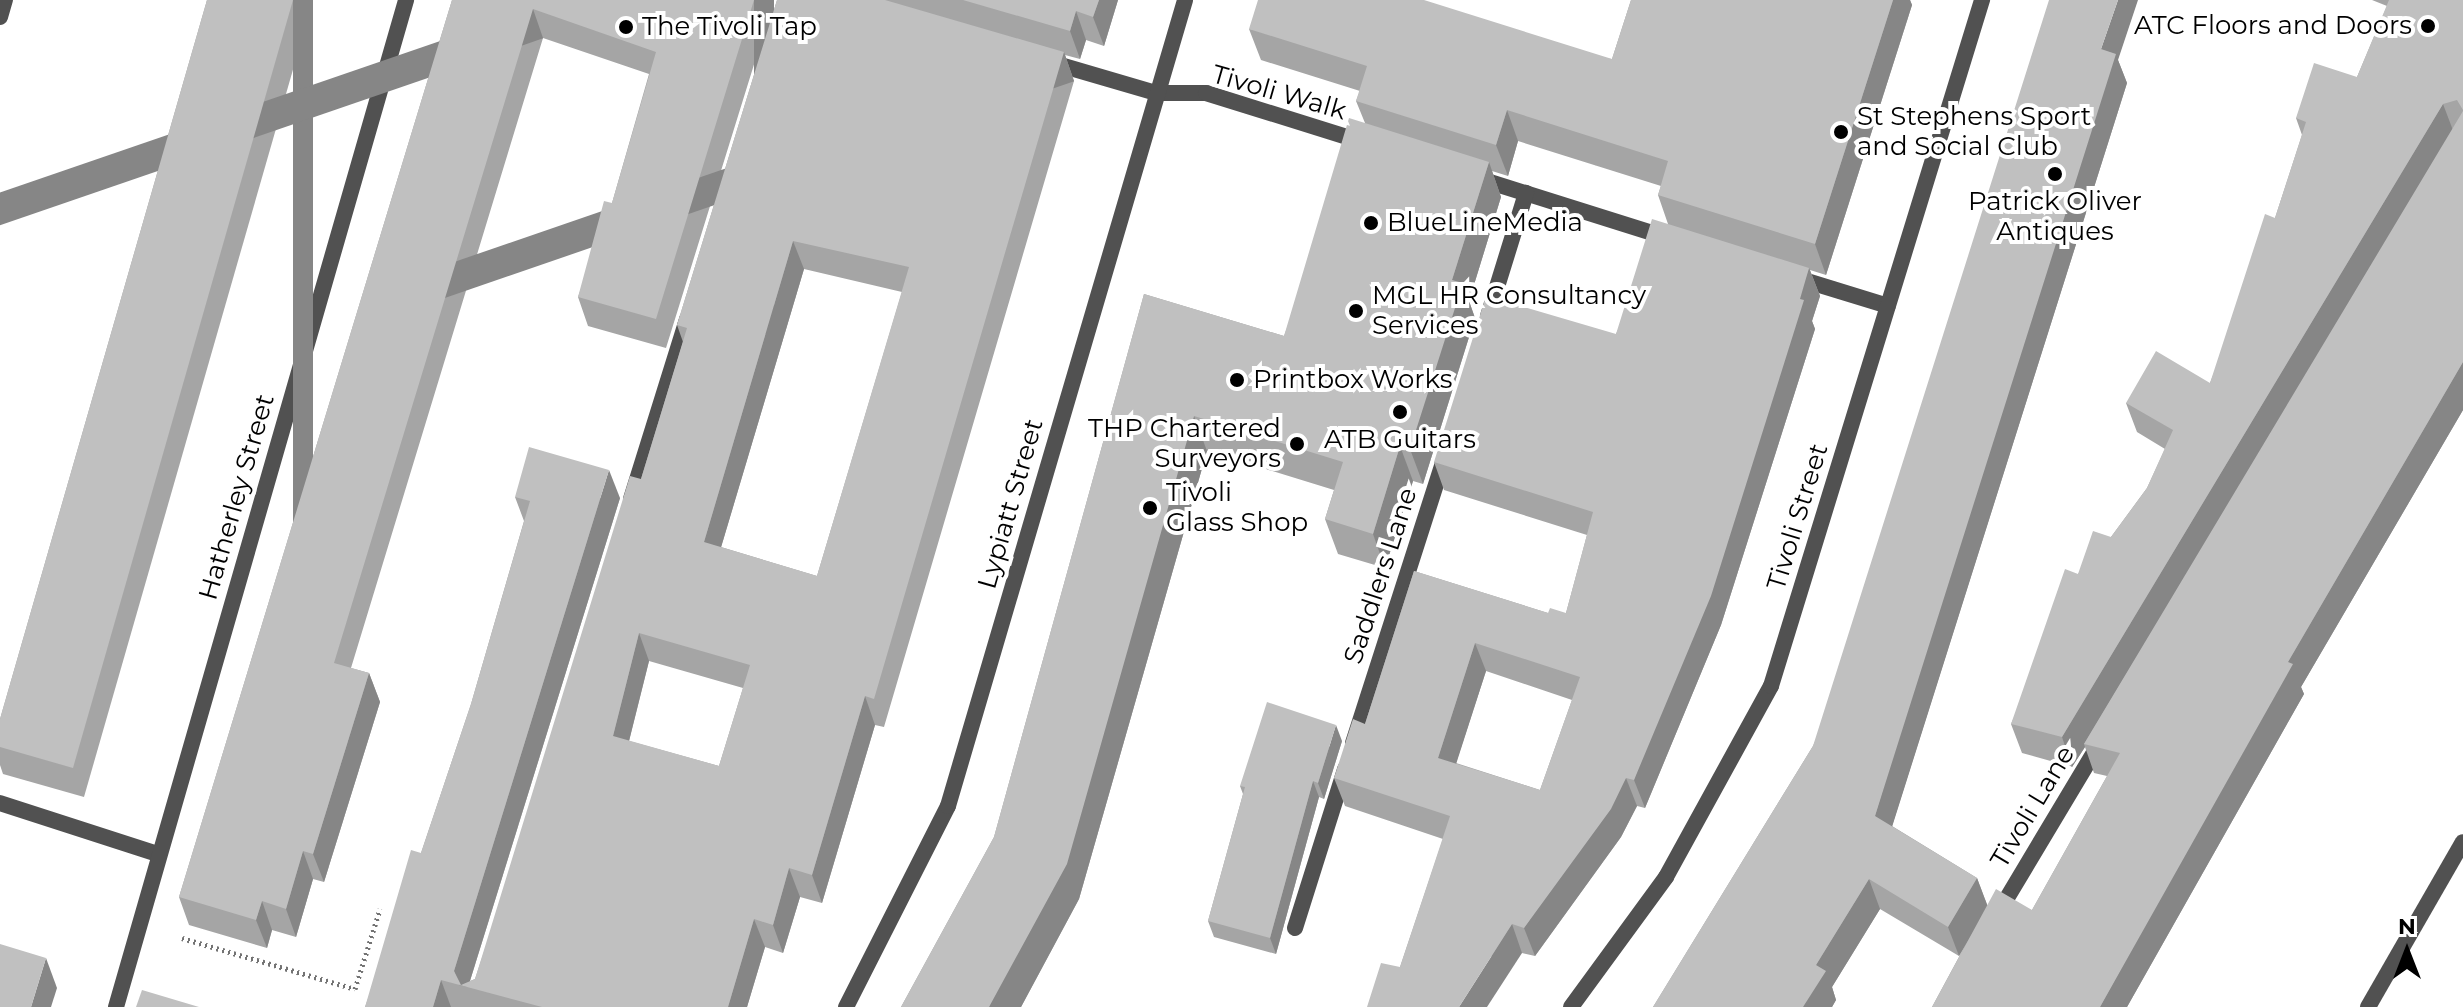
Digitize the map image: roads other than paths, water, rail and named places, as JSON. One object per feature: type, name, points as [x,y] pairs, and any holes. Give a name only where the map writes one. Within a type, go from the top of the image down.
[{"type":"street","points":[[0,17],[5,0]]},
{"type":"street","name":"Hatherley Street","points":[[116,1007],[406,0]]},
{"type":"street","name":"Lypiatt Street","points":[[846,1007],[948,806],[1185,0]]},
{"type":"street","name":"Tivoli Street","points":[[1571,1007],[1666,877],[1771,686],[1982,0]]},
{"type":"street","name":"Tivoli Walk","points":[[1035,58],[1156,93],[1206,93],[1374,145]]},
{"type":"street","points":[[1465,174],[1692,245]]},
{"type":"street","points":[[1484,329],[1526,193]]},
{"type":"street","points":[[1782,273],[1888,306]]},
{"type":"street","points":[[626,516],[691,304]]},
{"type":"street","name":"Saddlers Lane","points":[[1295,928],[1452,434]]},
{"type":"street","name":"Tivoli Lane","points":[[1990,926],[2112,723]]},
{"type":"street","points":[[0,803],[158,854]]},
{"type":"street","points":[[2368,1007],[2463,842]]},
{"type":"place","name":"ATC Floors and Doors","points":[[2428,26]]},
{"type":"place","name":"The Tivoli Tap","points":[[626,27]]},
{"type":"place","name":"St Stephens Sport and Social Club","points":[[1841,132]]},
{"type":"place","name":"Patrick Oliver Antiques","points":[[2055,174]]},
{"type":"place","name":"BlueLineMedia","points":[[1371,223]]},
{"type":"place","name":"MGL HR Consultancy Services","points":[[1356,311]]},
{"type":"place","name":"Printbox Works","points":[[1237,380]]},
{"type":"place","name":"ATB Guitars","points":[[1400,412]]},
{"type":"place","name":"THP Chartered Surveyors","points":[[1297,444]]},
{"type":"place","name":"Tivoli Glass Shop","points":[[1150,508]]}]
